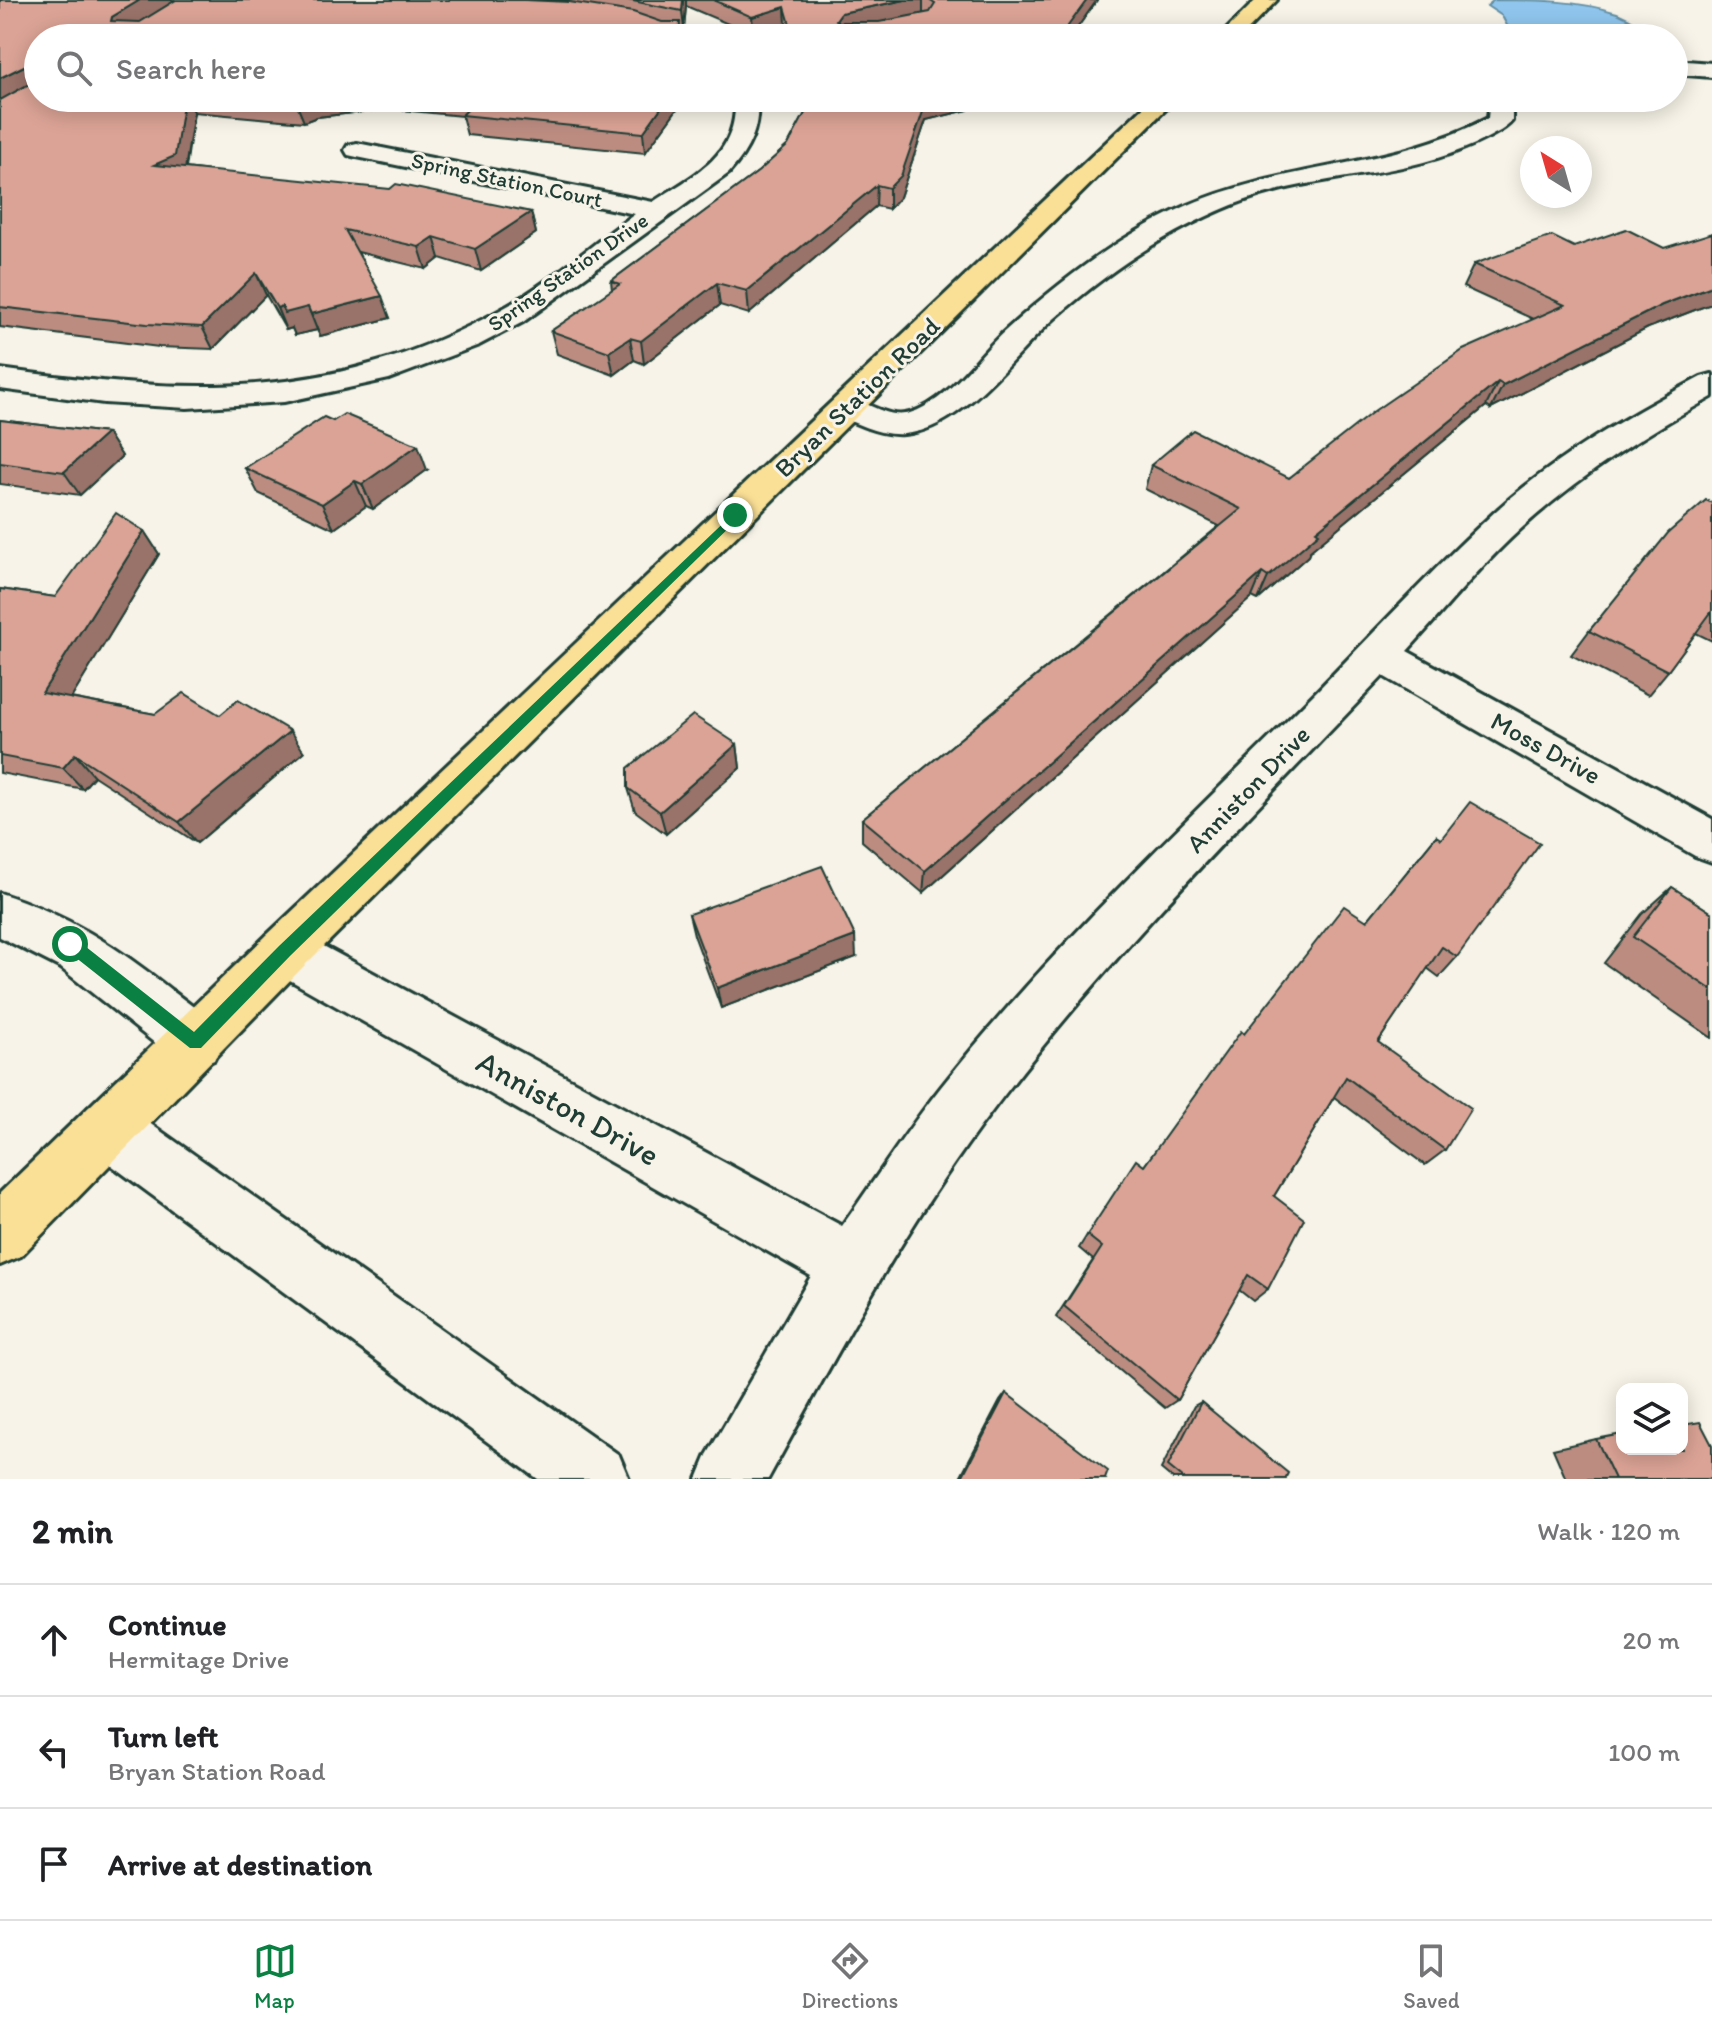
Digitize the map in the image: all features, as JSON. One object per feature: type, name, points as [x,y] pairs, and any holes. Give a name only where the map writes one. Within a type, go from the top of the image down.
[{"type":"main road","points":[[1242,24],[1267,0]]},
{"type":"main road","name":"Bryan Station Road","points":[[0,1235],[285,951],[1152,112]]},
{"type":"street","points":[[1688,68],[1712,70]]},
{"type":"street","name":"Spring Station Drive","points":[[0,379],[138,396],[220,398],[301,391],[383,373],[451,348],[515,314],[720,168],[737,149],[747,112]]},
{"type":"street","points":[[846,407],[887,423],[922,421],[953,402],[1026,325],[1069,289],[1150,238],[1223,199],[1270,185],[1406,161],[1467,141],[1500,121],[1500,112]]},
{"type":"street","name":"Spring Station Court","points":[[357,150],[657,211]]},
{"type":"street","name":"Anniston Drive","points":[[731,1479],[852,1265],[960,1108],[1114,925],[1497,530],[1562,476],[1637,425],[1712,384]]},
{"type":"street","name":"Moss Drive","points":[[1379,655],[1712,842]]},
{"type":"street","points":[[0,915],[19,920],[70,944],[195,1042]]},
{"type":"street","name":"Anniston Drive","points":[[285,951],[852,1265]]},
{"type":"street","points":[[108,1128],[595,1479]]},
{"type":"water","points":[[1494,0],[1587,5],[1617,13],[1638,24],[1506,24],[1502,16],[1487,6]]},
{"type":"building","points":[[0,0],[140,0],[112,17],[111,21],[140,22],[176,0],[525,0],[569,2],[633,12],[662,22],[680,22],[24,24],[24,66],[0,78]]},
{"type":"building","points":[[628,0],[683,0],[682,11]]},
{"type":"building","points":[[713,0],[905,0],[841,13],[836,20],[879,22],[930,12],[935,4],[929,0],[1087,0],[1069,24],[790,24],[785,7],[752,17]]},
{"type":"building","points":[[24,87],[24,112],[182,112],[175,156],[154,165],[390,189],[396,184],[531,212],[475,249],[434,237],[419,247],[345,230],[382,296],[311,314],[308,307],[285,313],[282,306],[277,308],[256,273],[202,327],[147,324],[0,307],[0,100]]},
{"type":"building","points":[[465,112],[658,112],[643,133],[462,115]]},
{"type":"building","points":[[806,112],[923,112],[901,176],[889,188],[877,185],[747,291],[717,283],[641,341],[630,338],[609,352],[551,331],[620,284],[611,281],[759,171],[788,145]]},
{"type":"building","points":[[1626,229],[1664,248],[1712,233],[1712,286],[1662,305],[1503,385],[1498,382],[1316,531],[1319,533],[1268,577],[1262,573],[925,871],[862,819],[1241,509],[1151,465],[1193,430],[1289,478],[1374,411],[1463,350],[1565,305],[1474,264],[1552,236],[1574,247]]},
{"type":"building","points":[[344,414],[418,445],[362,484],[355,481],[322,504],[245,468],[324,417],[333,421]]},
{"type":"building","points":[[0,420],[107,433],[64,472],[0,463]]},
{"type":"building","points":[[1706,500],[1712,503],[1712,611],[1668,671],[1589,631],[1668,533]]},
{"type":"building","points":[[116,513],[144,531],[42,693],[155,714],[184,693],[220,715],[238,700],[290,731],[179,822],[75,754],[63,768],[0,756],[0,589],[55,597]]},
{"type":"building","points":[[693,715],[737,744],[660,812],[628,788],[628,768]]},
{"type":"building","points":[[1470,802],[1540,843],[1457,957],[1442,947],[1378,1042],[1471,1108],[1445,1150],[1346,1077],[1274,1196],[1304,1219],[1268,1289],[1248,1275],[1177,1400],[1064,1306],[1102,1247],[1087,1235],[1136,1160],[1144,1166],[1241,1031],[1244,1034],[1344,906],[1367,921],[1436,836],[1441,839]]},
{"type":"building","points":[[822,866],[855,936],[717,988],[689,914]]},
{"type":"building","points":[[1672,887],[1712,913],[1712,990],[1633,937]]},
{"type":"building","points":[[1006,1393],[1108,1471],[1105,1479],[961,1479]]},
{"type":"building","points":[[1201,1402],[1288,1473],[1285,1479],[1184,1479],[1168,1466]]},
{"type":"building","points":[[1700,1422],[1712,1445],[1712,1479],[1615,1479],[1596,1439],[1616,1435],[1616,1455],[1688,1455],[1688,1424]]},
{"type":"route","points":[[70,944],[195,1042],[735,515]]}]
